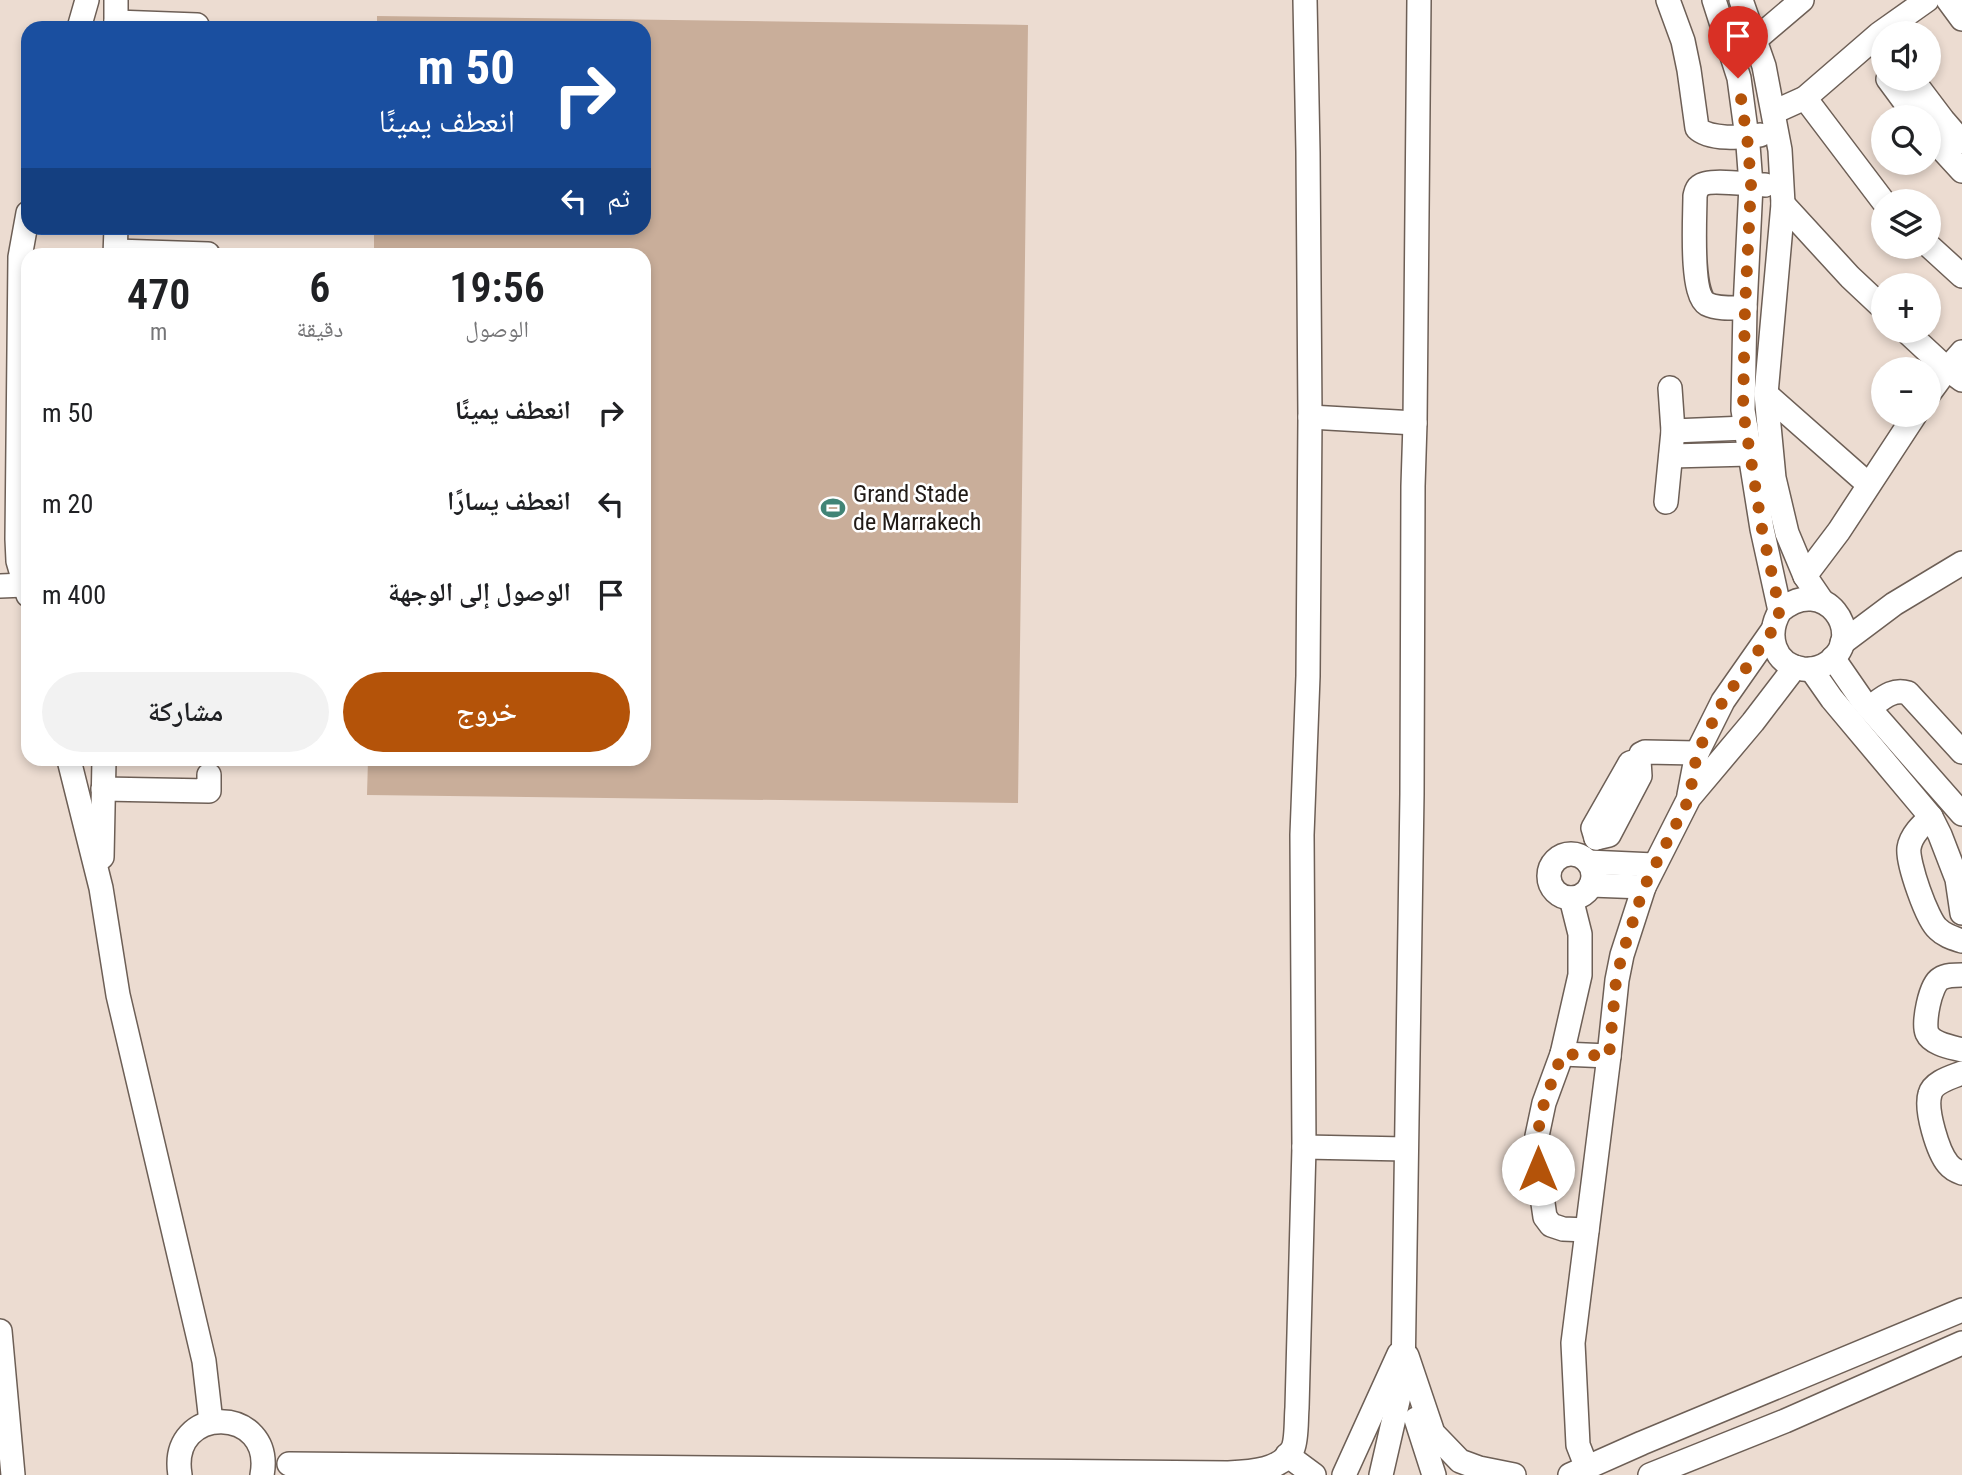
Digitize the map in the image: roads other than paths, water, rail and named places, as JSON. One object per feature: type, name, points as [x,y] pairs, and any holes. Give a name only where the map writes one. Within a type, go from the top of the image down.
[{"type":"street","points":[[81,21],[87,0]]},
{"type":"street","points":[[180,1475],[178,1460],[181,1446],[189,1435],[211,1422],[224,1421],[247,1430],[256,1439],[262,1466],[289,1464],[1227,1473],[1266,1468],[1282,1462],[1294,1447],[1304,1147],[1302,835],[1308,676],[1310,417],[1305,0]]},
{"type":"street","points":[[1381,1475],[1403,1379],[1419,0]]},
{"type":"street","points":[[1668,0],[1683,41],[1697,128],[1702,134],[1711,136],[1747,137],[1775,122],[1871,44]]},
{"type":"street","points":[[1714,0],[1738,78],[1751,185],[1743,410],[1754,442],[1774,478],[1787,533],[1805,576],[1822,601]]},
{"type":"street","points":[[1741,0],[1764,66],[1775,122],[1783,195],[1766,394],[1754,442],[1762,529],[1776,621],[1773,642],[1785,661],[1803,668],[1832,699],[1931,817],[1959,878],[1962,913]]},
{"type":"street","points":[[1755,40],[1802,0]]},
{"type":"street","points":[[1900,21],[1927,0]]},
{"type":"street","points":[[1948,0],[1962,19]]},
{"type":"street","points":[[116,17],[152,21]]},
{"type":"street","points":[[1921,91],[1962,142]]},
{"type":"street","points":[[1805,98],[1874,189]]},
{"type":"street","points":[[1941,149],[1962,172]]},
{"type":"street","points":[[1776,294],[1710,306],[1704,302],[1695,273],[1695,196],[1700,185],[1710,182],[1751,185],[1783,195],[1850,277],[1871,297]]},
{"type":"street","points":[[11,240],[17,539],[21,567]]},
{"type":"street","points":[[1941,257],[1962,276]]},
{"type":"street","points":[[1919,343],[1954,375],[1962,352]]},
{"type":"street","points":[[1665,502],[1673,431],[1670,388]]},
{"type":"street","points":[[1766,394],[1868,484]]},
{"type":"street","points":[[1310,417],[1415,423]]},
{"type":"street","points":[[1805,576],[1839,531],[1907,427]]},
{"type":"street","points":[[1673,431],[1754,442]]},
{"type":"street","points":[[1671,456],[1754,442]]},
{"type":"street","points":[[1962,563],[1894,604],[1827,663],[1803,668],[1753,722],[1689,799],[1644,887],[1616,981],[1573,1343],[1578,1472],[1962,1310]]},
{"type":"street","points":[[0,586],[21,583]]},
{"type":"street","points":[[1689,799],[1697,753],[1723,701],[1789,603],[1811,598],[1822,601],[1838,613],[1843,633],[1838,651],[1869,708],[1962,814]]},
{"type":"street","points":[[1869,708],[1889,693],[1900,690],[1908,692],[1962,752]]},
{"type":"street","points":[[1586,859],[1596,838],[1609,835],[1640,776],[1641,754],[1697,753]]},
{"type":"street","points":[[70,766],[101,888],[118,995],[204,1361],[211,1422]]},
{"type":"street","points":[[101,888],[104,766]]},
{"type":"street","points":[[103,789],[209,791],[209,775]]},
{"type":"street","points":[[1931,817],[1914,835],[1909,848],[1911,864],[1928,915],[1935,927],[1945,936],[1962,941]]},
{"type":"street","points":[[1586,859],[1593,873],[1591,885],[1583,895],[1571,898],[1555,891],[1549,879],[1551,866],[1565,855],[1654,865]]},
{"type":"street","points":[[1591,885],[1644,887]]},
{"type":"street","points":[[1571,898],[1580,934],[1580,975],[1562,1054],[1544,1103],[1537,1136],[1538,1169],[1545,1217],[1552,1225],[1563,1229],[1587,1230]]},
{"type":"street","points":[[1962,975],[1941,978],[1935,983],[1929,998],[1926,1025],[1927,1034],[1935,1041],[1962,1050]]},
{"type":"street","points":[[1562,1054],[1609,1056]]},
{"type":"street","points":[[1962,1073],[1936,1085],[1930,1093],[1930,1112],[1939,1147],[1946,1162],[1954,1171],[1962,1173]]},
{"type":"street","points":[[1304,1147],[1406,1149]]},
{"type":"street","points":[[0,1331],[13,1475]]},
{"type":"street","points":[[1650,1475],[1785,1421],[1962,1343]]},
{"type":"street","points":[[1345,1475],[1403,1345]]},
{"type":"street","points":[[1403,1345],[1433,1433],[1460,1461],[1514,1475]]},
{"type":"street","points":[[1403,1379],[1434,1475]]},
{"type":"street","points":[[1287,1455],[1314,1475]]},
{"type":"place","name":"Grand Stade de Marrakech","points":[[833,508]]}]
